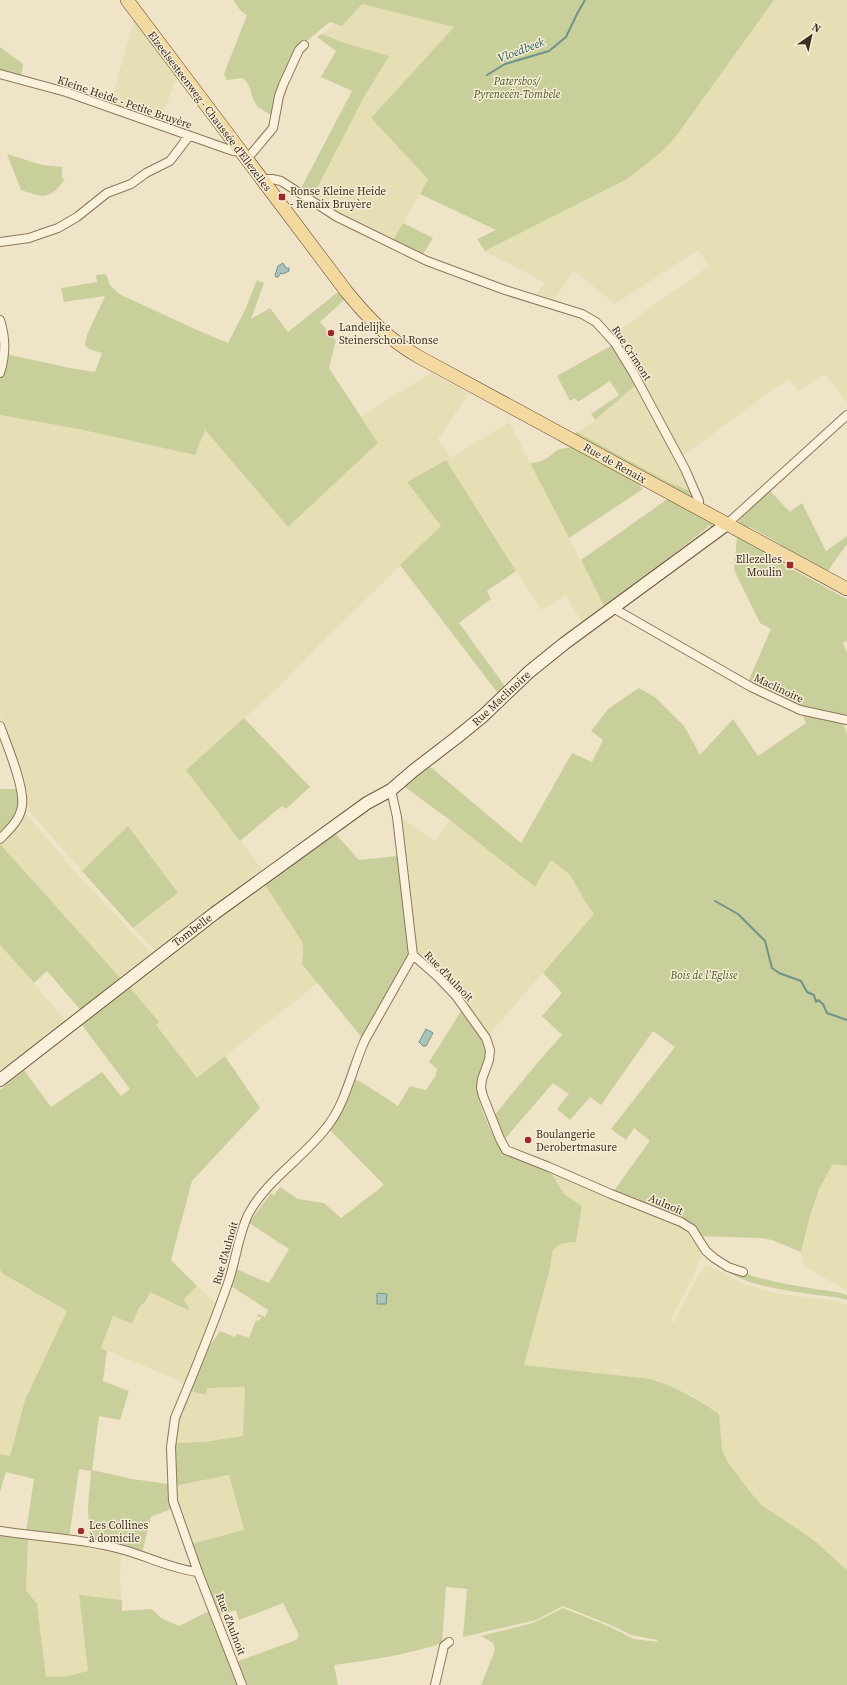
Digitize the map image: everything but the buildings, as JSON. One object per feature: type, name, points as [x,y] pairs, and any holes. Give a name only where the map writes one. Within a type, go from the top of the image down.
[{"type":"main road","name":"Elzeelsesteenweg - Chaussée d'Ellezelles","points":[[127,0],[350,296],[369,319],[384,333]]},
{"type":"main road","name":"Rue de Renaix","points":[[384,333],[419,356],[847,589]]},
{"type":"street","points":[[244,155],[273,128],[279,96],[283,85],[299,50],[304,45]]},
{"type":"street","name":"Kleine Heide - Petite Bruyère","points":[[0,74],[66,92],[244,155]]},
{"type":"street","points":[[0,242],[29,238],[58,228],[77,217],[107,193],[132,184],[146,173],[170,161],[189,136]]},
{"type":"street","name":"Rue Crimont","points":[[262,179],[281,181],[337,217],[434,264],[505,290],[590,317],[601,326],[615,343],[634,374],[688,476],[699,501],[699,509]]},
{"type":"street","points":[[0,320],[5,344],[0,373]]},
{"type":"street","points":[[727,524],[847,415]]},
{"type":"street","name":"Rue Maclinoire","points":[[391,790],[483,716],[542,661],[727,524]]},
{"type":"street","name":"Maclinoire","points":[[613,608],[751,687],[800,710],[847,720]]},
{"type":"street","points":[[0,726],[20,789],[22,806],[17,819],[0,839]]},
{"type":"street","name":"Rue d'Aulnoit","points":[[242,1685],[198,1572],[173,1501],[171,1447],[175,1418],[203,1352],[233,1270],[243,1227],[249,1214],[266,1191],[321,1135],[331,1122],[341,1102],[365,1040],[413,955],[397,817],[391,790]]},
{"type":"street","name":"Tombelle","points":[[0,1080],[230,902],[367,803],[391,790]]},
{"type":"street","name":"Rue d'Aulnoit","points":[[413,955],[438,977],[456,996],[486,1038],[490,1050],[489,1060],[482,1079],[481,1088],[503,1146],[510,1152],[533,1160],[611,1194]]},
{"type":"street","name":"Aulnoit","points":[[611,1194],[681,1222],[692,1229],[710,1255],[720,1263],[743,1272]]},
{"type":"street","points":[[0,1531],[103,1545],[124,1550],[180,1569],[198,1572]]},
{"type":"street","points":[[435,1685],[444,1646],[449,1642]]},
{"type":"shaded area","points":[[774,0],[847,0],[847,403],[825,374],[798,391],[788,379],[681,457],[638,371],[612,335],[709,266],[698,250],[615,304],[574,271],[553,301],[535,296],[545,283],[485,251],[627,179],[658,155],[674,139]]},
{"type":"shaded area","points":[[362,4],[454,27],[371,118],[428,179],[392,242],[311,200],[364,97],[388,56],[341,42],[322,34],[335,23],[342,25]]},
{"type":"shaded area","points":[[134,20],[178,74],[159,124],[110,106]]},
{"type":"shaded area","points":[[431,373],[469,393],[438,439],[451,458],[509,422],[605,608],[584,626],[566,595],[541,610],[446,460],[407,482],[441,526],[319,645],[278,688],[186,770],[266,874],[158,952],[152,948],[133,928],[178,893],[128,827],[82,871],[30,812],[10,740],[0,716],[0,415],[79,429],[205,430],[288,527],[378,443],[361,416]]},
{"type":"shaded area","points":[[637,384],[674,452],[691,490],[690,492],[668,482],[577,432],[595,420]]},
{"type":"shaded area","points":[[26,814],[78,875],[151,953],[152,956],[123,981],[0,844]]},
{"type":"shaded area","points":[[399,816],[435,841],[450,820],[535,887],[551,860],[570,875],[594,914],[487,1037],[415,952]]},
{"type":"shaded area","points":[[263,882],[301,940],[304,947],[302,964],[318,983],[197,1078],[155,1025],[159,1022],[127,984]]},
{"type":"shaded area","points":[[0,945],[66,1022],[17,1061],[0,1070]]},
{"type":"shaded area","points":[[833,1164],[847,1166],[847,1291],[804,1266],[801,1252],[810,1216],[819,1189]]},
{"type":"shaded area","points":[[549,1170],[669,1219],[692,1233],[700,1244],[701,1256],[694,1275],[670,1322],[674,1322],[691,1288],[705,1265],[715,1268],[742,1283],[773,1293],[833,1300],[847,1305],[847,1570],[816,1542],[761,1505],[727,1461],[722,1449],[719,1414],[693,1396],[651,1379],[524,1365],[549,1272],[553,1250],[562,1243],[565,1195]]},
{"type":"shaded area","points":[[0,1270],[67,1311],[25,1400],[10,1456],[0,1454]]},
{"type":"shaded area","points":[[197,1286],[218,1305],[187,1384],[101,1348],[113,1316],[132,1324],[140,1306],[145,1302],[150,1292],[189,1311],[183,1299]]},
{"type":"shaded area","points":[[245,1387],[243,1436],[204,1442],[173,1443],[179,1418],[190,1391],[205,1395],[206,1388]]},
{"type":"shaded area","points":[[229,1475],[244,1531],[191,1544],[180,1515],[173,1486]]},
{"type":"shaded area","points":[[28,1538],[121,1551],[120,1583],[122,1600],[79,1595],[88,1671],[67,1676],[46,1677],[37,1604],[26,1590]]},
{"type":"green space","name":"Patersbos/ Pyreneeën-Tombele","points":[[233,0],[774,0],[674,139],[658,155],[627,179],[485,251],[477,239],[496,230],[420,194],[428,179],[371,118],[454,27],[362,4],[342,26],[330,22],[298,48],[273,117],[257,106],[248,84],[242,78],[227,80],[224,74],[247,15],[240,10]]},
{"type":"green space","points":[[322,34],[341,42],[389,56],[364,97],[311,200],[299,192],[352,91],[321,77],[336,51],[317,37]]},
{"type":"green space","points":[[0,47],[23,64],[21,78],[0,72]]},
{"type":"green space","points":[[7,154],[42,165],[62,167],[62,178],[65,179],[51,194],[41,196],[21,190]]},
{"type":"green space","points":[[403,223],[433,238],[422,256],[392,242]]},
{"type":"green space","points":[[106,274],[110,285],[119,294],[228,343],[245,310],[257,280],[264,283],[251,319],[270,308],[288,332],[338,292],[344,300],[320,322],[336,341],[329,368],[378,443],[288,527],[205,430],[195,455],[79,429],[0,415],[0,379],[6,354],[95,372],[102,353],[89,349],[85,345],[87,335],[105,296],[64,302],[61,288],[97,282],[96,275]]},
{"type":"green space","points":[[612,345],[637,384],[595,420],[591,414],[619,395],[610,381],[578,402],[575,398],[570,401],[557,376]]},
{"type":"green space","points":[[577,432],[668,482],[690,491],[691,490],[695,499],[574,434]]},
{"type":"green space","points":[[558,438],[643,484],[640,486],[643,489],[569,538],[530,463],[542,461],[558,450],[570,448],[558,441]]},
{"type":"green space","points":[[446,460],[516,571],[487,591],[491,599],[459,623],[507,689],[500,696],[400,565],[441,526],[407,482]]},
{"type":"green space","points":[[769,490],[790,512],[802,503],[826,551],[847,536],[847,544],[827,572],[783,548],[780,544],[750,527],[746,528],[741,526],[739,522],[740,517]]},
{"type":"green space","points":[[669,498],[713,523],[712,528],[708,525],[707,528],[605,608],[581,560]]},
{"type":"green space","points":[[726,531],[764,549],[763,553],[847,599],[847,641],[843,643],[847,653],[847,718],[803,709],[748,682],[771,629],[760,623],[736,574],[734,569],[737,538]]},
{"type":"green space","name":"Bois de l'Eglise","points":[[639,688],[655,697],[684,726],[700,755],[733,719],[758,756],[806,723],[801,711],[842,719],[847,734],[847,1166],[833,1164],[819,1189],[810,1216],[801,1252],[772,1240],[760,1238],[698,1236],[692,1227],[613,1192],[649,1140],[634,1128],[626,1140],[611,1129],[675,1047],[653,1031],[601,1105],[590,1097],[570,1120],[557,1109],[569,1094],[553,1083],[503,1141],[494,1116],[562,1035],[542,1016],[562,993],[543,973],[594,914],[570,875],[551,860],[535,887],[450,820],[402,785],[427,764],[521,843],[572,753],[592,762],[603,740],[591,731],[608,709]]},
{"type":"green space","points":[[244,718],[310,787],[286,809],[282,806],[240,841],[186,770]]},
{"type":"green space","points":[[0,789],[19,789],[19,812],[0,837]]},
{"type":"green space","points":[[128,826],[178,893],[133,928],[82,871]]},
{"type":"green space","points":[[335,833],[359,860],[397,856],[408,941],[408,954],[363,1039],[302,964],[303,949],[301,940],[263,882]]},
{"type":"green space","points":[[0,844],[123,981],[83,1013],[47,971],[34,983],[0,945]]},
{"type":"green space","points":[[127,984],[159,1022],[156,1025],[197,1078],[225,1056],[260,1108],[192,1181],[171,1260],[197,1286],[184,1299],[190,1311],[150,1292],[145,1302],[140,1306],[132,1324],[113,1316],[101,1348],[107,1351],[103,1381],[129,1391],[120,1420],[99,1416],[92,1470],[132,1479],[168,1484],[171,1509],[151,1517],[142,1553],[116,1544],[89,1541],[88,1505],[91,1471],[79,1469],[69,1538],[26,1532],[34,1479],[6,1472],[0,1492],[0,1454],[10,1456],[25,1400],[67,1311],[2,1273],[0,1270],[0,1090],[24,1070],[51,1107],[102,1072],[121,1096],[130,1089],[79,1021],[88,1019],[128,987]]},
{"type":"green space","points":[[463,1008],[482,1037],[487,1049],[487,1059],[479,1083],[478,1093],[484,1115],[501,1150],[549,1170],[565,1195],[582,1206],[576,1242],[562,1243],[553,1250],[549,1272],[524,1365],[651,1379],[686,1394],[719,1414],[722,1449],[727,1461],[761,1505],[816,1542],[847,1570],[847,1685],[481,1685],[495,1650],[493,1643],[481,1636],[533,1623],[563,1608],[608,1626],[634,1639],[658,1642],[657,1640],[631,1635],[613,1626],[563,1606],[536,1620],[463,1637],[467,1589],[446,1587],[442,1643],[402,1654],[334,1665],[338,1685],[244,1685],[236,1662],[296,1640],[299,1635],[283,1603],[239,1620],[236,1610],[218,1615],[191,1544],[244,1530],[229,1475],[174,1486],[173,1443],[204,1442],[243,1436],[245,1387],[207,1388],[206,1395],[190,1391],[209,1347],[220,1331],[235,1337],[237,1334],[249,1338],[256,1320],[259,1321],[261,1317],[257,1316],[258,1314],[265,1317],[268,1310],[231,1286],[236,1269],[269,1283],[289,1249],[249,1223],[271,1193],[274,1195],[280,1187],[298,1199],[324,1203],[341,1218],[384,1185],[329,1129],[352,1077],[398,1106],[410,1086],[426,1090],[436,1075],[437,1069],[429,1062]]},
{"type":"green space","points":[[709,1257],[741,1272],[757,1277],[790,1285],[841,1293],[847,1295],[847,1300],[759,1285],[732,1274],[720,1267]]},
{"type":"green space","points":[[0,1534],[28,1538],[26,1590],[37,1604],[46,1677],[67,1676],[88,1671],[79,1595],[122,1600],[122,1611],[152,1609],[161,1618],[179,1626],[211,1610],[240,1685],[0,1685]]},
{"type":"water","points":[[283,263],[286,268],[289,268],[289,271],[283,274],[281,273],[278,277],[276,277],[275,275],[278,266]]},
{"type":"water","points":[[426,1029],[433,1033],[426,1046],[423,1046],[419,1042]]},
{"type":"water","points":[[378,1293],[387,1294],[386,1304],[377,1304]]},
{"type":"waterway","name":"Vloedbeek","points":[[487,75],[505,64],[549,51],[566,37],[585,0]]},
{"type":"waterway","points":[[715,901],[738,914],[765,941],[772,968],[779,973],[801,981],[807,992],[814,995],[816,1002],[818,1000],[823,1004],[827,1013],[847,1020]]},
{"type":"place","name":"Ronse Kleine Heide - Renaix Bruyère","points":[[282,197]]},
{"type":"place","name":"Landelijke Steinerschool Ronse","points":[[331,333]]},
{"type":"place","name":"Ellezelles Moulin","points":[[790,565]]},
{"type":"place","name":"Boulangerie Derobertmasure","points":[[528,1140]]},
{"type":"place","name":"Les Collines à domicile","points":[[81,1531]]}]
